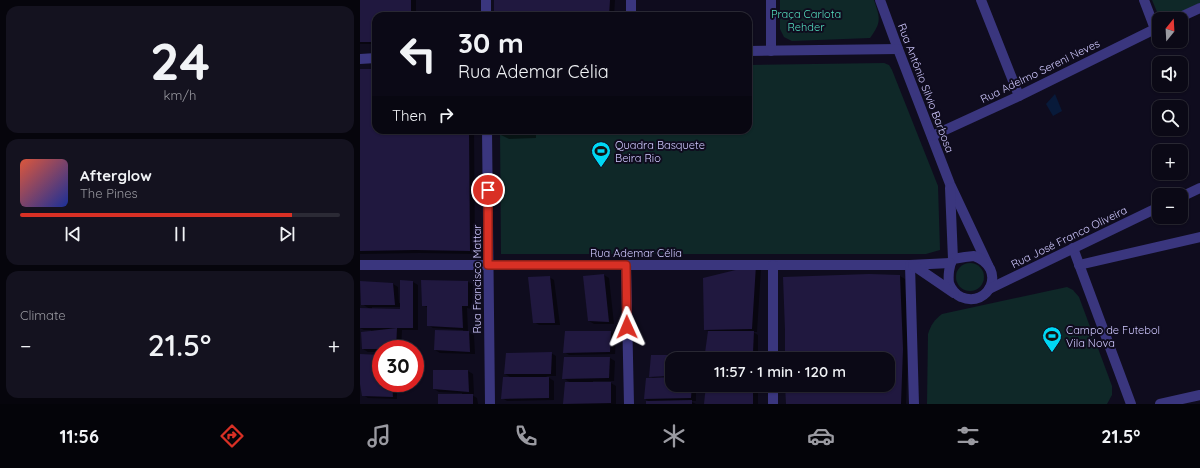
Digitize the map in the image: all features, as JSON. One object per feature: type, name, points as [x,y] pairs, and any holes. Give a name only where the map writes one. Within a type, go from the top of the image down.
[{"type":"street","points":[[486,0],[486,12]]},
{"type":"street","points":[[631,0],[631,12]]},
{"type":"street","points":[[771,0],[771,51]]},
{"type":"street","name":"Rua Antônio Silvio Barbosa","points":[[880,0],[950,184]]},
{"type":"street","points":[[981,0],[1019,96]]},
{"type":"street","points":[[1144,0],[1152,17]]},
{"type":"street","points":[[1188,14],[1200,8]]},
{"type":"street","name":"Rua Adelmo Sereni Neves","points":[[932,136],[1019,96],[1152,30]]},
{"type":"street","points":[[752,51],[898,49]]},
{"type":"street","points":[[360,59],[372,58]]},
{"type":"street","name":"Rua Francisco Mattar","points":[[487,134],[490,404]]},
{"type":"street","points":[[950,184],[952,261],[950,283],[953,291],[960,297]]},
{"type":"street","points":[[912,265],[960,297],[976,299],[984,295],[989,289],[992,281],[992,272],[950,184]]},
{"type":"street","points":[[1188,194],[1200,188]]},
{"type":"street","name":"Rua José Franco Oliveira","points":[[989,289],[1152,210]]},
{"type":"street","points":[[1079,265],[1200,237]]},
{"type":"street","points":[[1073,248],[1132,404]]},
{"type":"street","points":[[952,261],[974,256],[982,259],[988,265]]},
{"type":"street","name":"Rua Ademar Célia","points":[[360,265],[912,265],[952,261]]},
{"type":"street","points":[[626,265],[629,404]]},
{"type":"street","points":[[773,265],[773,352]]},
{"type":"street","points":[[912,265],[914,404]]},
{"type":"street","points":[[773,392],[773,404]]},
{"type":"street","points":[[1160,404],[1200,395]]},
{"type":"green space","name":"Praça Carlota Rehder","points":[[780,0],[874,0],[878,11],[879,20],[877,28],[870,38],[792,41],[784,37],[780,29]]},
{"type":"green space","points":[[1152,0],[1200,0],[1200,3],[1181,12],[1157,12]]},
{"type":"green space","points":[[884,63],[889,65],[938,186],[940,250],[926,254],[501,254],[500,134],[752,134],[752,65]]},
{"type":"green space","points":[[970,263],[980,267],[984,277],[980,287],[970,291],[960,287],[956,277],[960,267]]},
{"type":"green space","points":[[1067,287],[1073,290],[1079,297],[1112,386],[1112,395],[1107,404],[927,404],[928,334],[933,323],[939,316],[942,314]]},
{"type":"water","points":[[1055,94],[1062,111],[1053,116],[1046,104]]},
{"type":"building","points":[[360,0],[411,0],[411,11],[468,11],[372,12],[372,42],[360,42]]},
{"type":"building","points":[[494,0],[610,0],[609,12],[494,12]]},
{"type":"building","points":[[360,69],[372,69],[372,134],[469,134],[470,251],[360,251]]},
{"type":"building","points":[[500,134],[529,134],[529,135]]},
{"type":"building","points":[[756,265],[752,329],[704,330],[703,278]]},
{"type":"building","points":[[604,274],[609,322],[588,321],[583,276]]},
{"type":"building","points":[[869,274],[900,275],[903,349],[901,404],[786,404],[785,392],[895,392],[895,352],[785,352],[783,277]]},
{"type":"building","points":[[550,276],[555,323],[533,323],[528,277]]},
{"type":"building","points":[[400,280],[413,281],[413,328],[360,328],[360,308],[400,309]]},
{"type":"building","points":[[421,280],[468,281],[468,306],[462,306],[463,328],[427,326],[427,306],[422,306]]},
{"type":"building","points":[[360,281],[393,283],[395,305],[361,305]]},
{"type":"building","points":[[397,328],[396,340],[372,340],[372,349],[362,349],[361,332]]},
{"type":"building","points":[[435,330],[469,331],[470,352],[434,350]]},
{"type":"building","points":[[565,331],[611,331],[610,352],[563,353]]},
{"type":"building","points":[[708,331],[754,331],[753,352],[705,352]]},
{"type":"building","points":[[552,352],[551,374],[504,374],[506,353]]},
{"type":"building","points":[[360,354],[372,355],[372,392],[393,392],[393,397],[362,396],[360,384]]},
{"type":"building","points":[[651,355],[665,355],[665,376],[649,377]]},
{"type":"building","points":[[564,357],[610,357],[609,378],[562,379]]},
{"type":"building","points":[[433,370],[468,370],[469,392],[433,389]]},
{"type":"building","points":[[503,377],[549,377],[549,398],[501,399]]},
{"type":"building","points":[[665,377],[665,392],[691,392],[691,398],[644,399],[646,378]]},
{"type":"building","points":[[565,382],[611,382],[611,403],[563,404]]},
{"type":"building","points":[[705,392],[753,392],[753,404],[704,404]]},
{"type":"building","points":[[438,394],[473,394],[473,404],[438,404]]},
{"type":"building","points":[[692,400],[692,404],[646,404],[646,401]]},
{"type":"place","name":"Quadra Basquete Beira Rio","points":[[601,168]]},
{"type":"place","name":"Campo de Futebol Vila Nova","points":[[1052,353]]},
{"type":"route","points":[[488,190],[488,265],[626,265],[627,327]]}]
